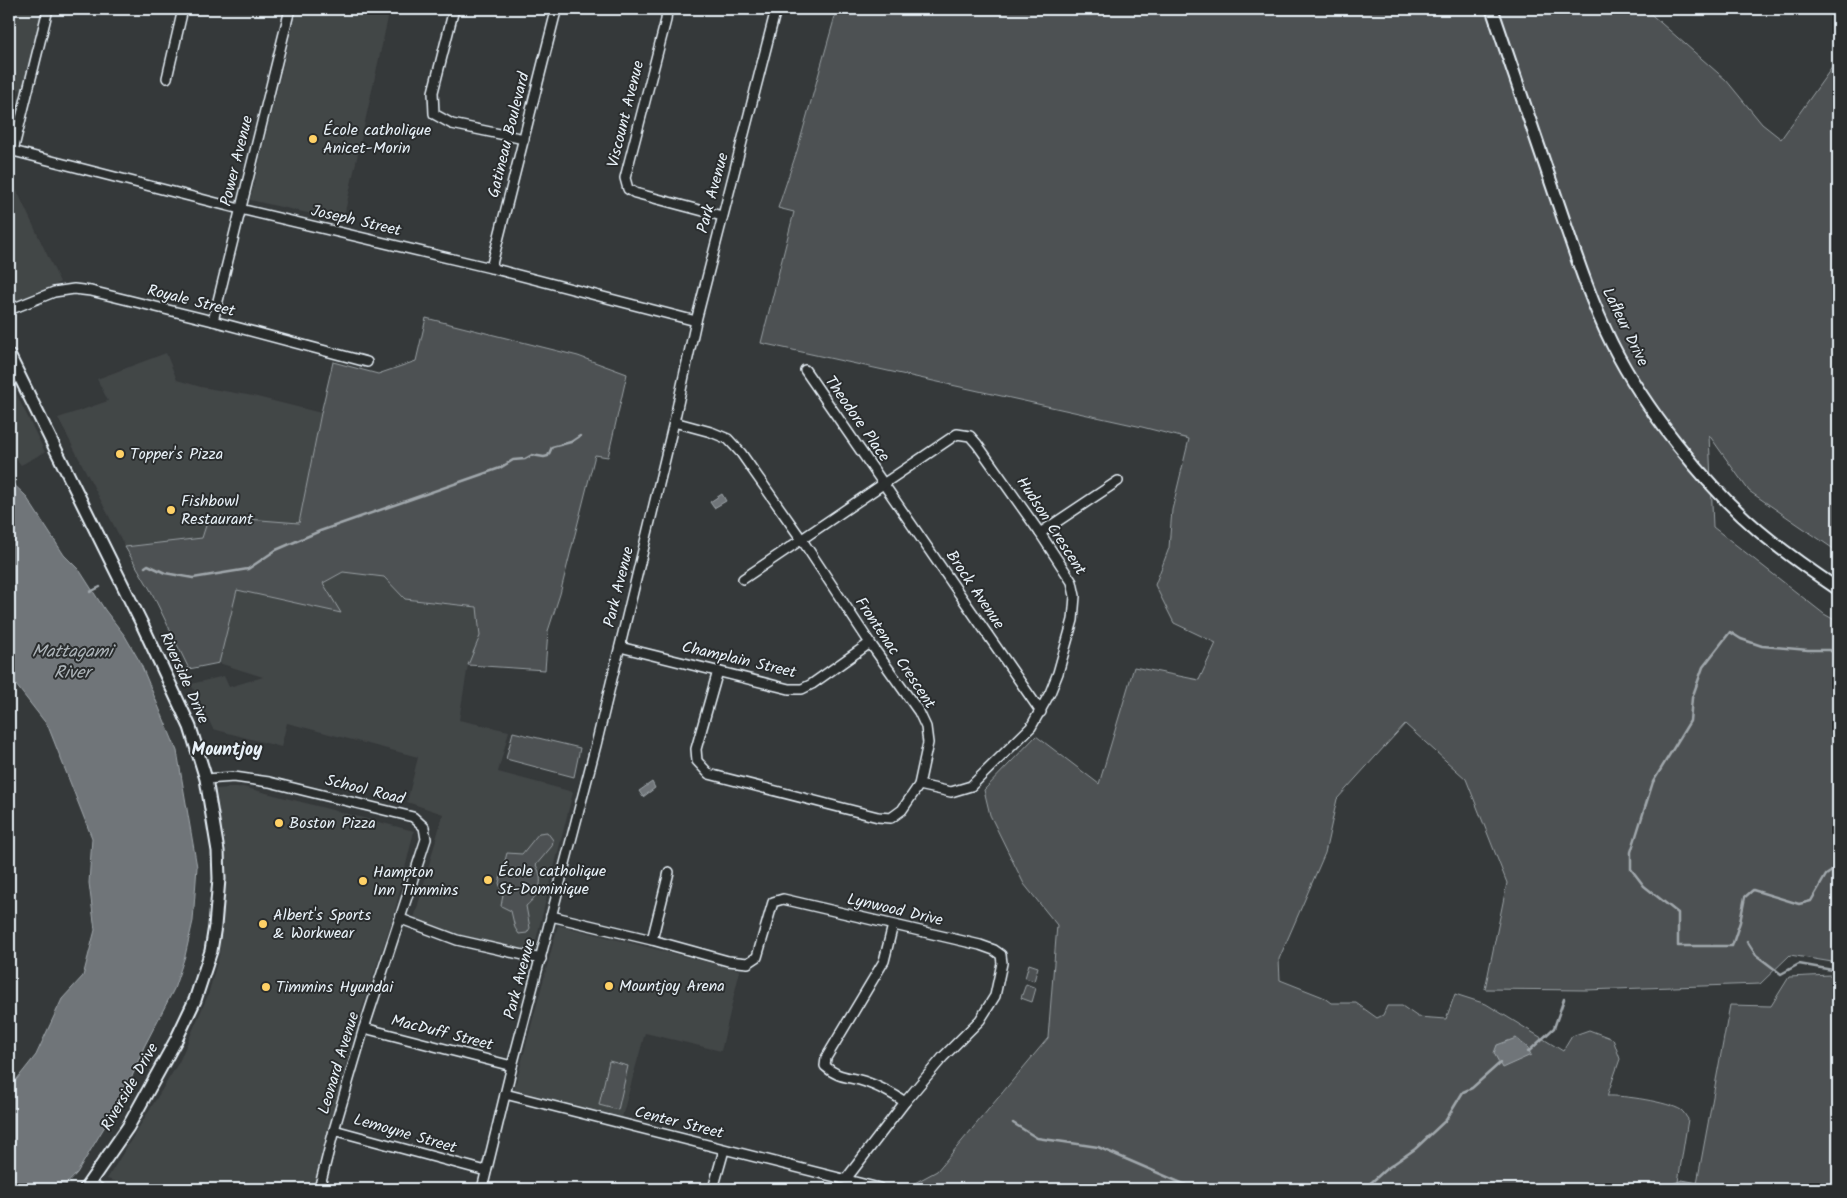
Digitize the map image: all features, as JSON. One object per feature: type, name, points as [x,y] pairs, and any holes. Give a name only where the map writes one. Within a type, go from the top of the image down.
[{"type":"main road","name":"Lafleur Drive","points":[[1492,9],[1588,290],[1612,344],[1630,375],[1676,442],[1715,489],[1758,530],[1803,566],[1838,589]]},
{"type":"main road","name":"Riverside Drive","points":[[9,355],[190,727],[206,779],[218,859],[219,879],[216,919],[211,951],[196,1000],[128,1127],[87,1186]]},
{"type":"street","points":[[11,151],[48,9]]},
{"type":"street","points":[[167,78],[183,9]]},
{"type":"street","name":"Power Avenue","points":[[213,321],[290,9]]},
{"type":"street","points":[[454,9],[433,92],[434,114],[452,124],[524,139]]},
{"type":"street","name":"Gatineau Boulevard","points":[[491,268],[558,9]]},
{"type":"street","name":"Viscount Avenue","points":[[667,9],[666,20],[625,178],[628,189],[635,194],[722,216]]},
{"type":"street","name":"Park Avenue","points":[[482,1189],[512,1066],[594,754],[674,422],[696,321],[776,9]]},
{"type":"street","name":"Joseph Street","points":[[11,151],[240,209],[491,268],[696,321]]},
{"type":"street","name":"Royale Street","points":[[9,310],[54,292],[74,289],[91,291],[367,362]]},
{"type":"street","name":"Theodore Place","points":[[805,370],[885,484]]},
{"type":"street","name":"Frontenac Crescent","points":[[674,422],[728,438],[741,453],[919,712],[926,727],[928,743],[919,785],[902,810],[891,818],[878,817],[708,774],[697,761],[696,749],[718,671]]},
{"type":"street","name":"Hudson Crescent","points":[[743,579],[958,434],[970,436],[977,444],[1072,582],[1075,596],[1072,620],[1058,673],[1041,712],[1031,727],[971,786],[951,792],[919,785]]},
{"type":"street","points":[[1040,533],[1118,481]]},
{"type":"street","name":"Brock Avenue","points":[[885,484],[1041,712]]},
{"type":"street","name":"Champlain Street","points":[[620,646],[789,689],[802,689],[870,643]]},
{"type":"street","name":"School Road","points":[[206,779],[234,777],[269,782],[413,817],[424,827],[426,839],[401,919]]},
{"type":"street","points":[[652,940],[669,872]]},
{"type":"street","name":"Lynwood Drive","points":[[551,916],[652,940],[728,961],[748,963],[757,957],[773,902],[783,899],[980,945],[994,950],[1001,955],[1002,963],[995,996],[980,1020],[943,1057],[905,1102],[846,1180]]},
{"type":"street","points":[[401,919],[457,940],[540,959]]},
{"type":"street","name":"Leonard Avenue","points":[[319,1189],[364,1028],[401,919]]},
{"type":"street","points":[[893,925],[884,961],[826,1058],[825,1066],[834,1074],[864,1081],[885,1089],[905,1102]]},
{"type":"street","name":"MacDuff Street","points":[[364,1028],[512,1066]]},
{"type":"street","name":"Center Street","points":[[505,1094],[879,1188]]},
{"type":"street","name":"Lemoyne Street","points":[[334,1130],[486,1171]]},
{"type":"street","points":[[713,1189],[724,1150]]},
{"type":"street","points":[[87,1186],[100,1189]]},
{"type":"shaded area","points":[[9,9],[43,9],[22,90],[9,87]]},
{"type":"shaded area","name":"École catholique Anicet-Morin","points":[[297,9],[390,9],[343,221],[250,200]]},
{"type":"shaded area","points":[[837,9],[1645,9],[1726,80],[1762,124],[1781,139],[1838,59],[1838,552],[1749,491],[1709,435],[1713,527],[1824,614],[1838,622],[1838,963],[1790,955],[1760,984],[1586,990],[1485,989],[1507,883],[1466,779],[1405,724],[1337,799],[1325,853],[1279,959],[1280,980],[1323,997],[1331,1003],[1356,1003],[1377,1018],[1383,1015],[1387,1006],[1402,1006],[1418,1017],[1446,1019],[1455,994],[1486,1004],[1563,1051],[1572,1036],[1589,1030],[1613,1039],[1620,1059],[1607,1096],[1634,1098],[1666,1104],[1681,1110],[1688,1119],[1678,1182],[1660,1189],[911,1189],[913,1184],[937,1171],[1048,1038],[1057,925],[1024,884],[990,815],[984,790],[1036,736],[1099,784],[1134,667],[1199,680],[1216,643],[1174,623],[1155,585],[1169,548],[1172,510],[1189,439],[761,343],[794,212],[778,208],[797,151]]},
{"type":"shaded area","points":[[9,174],[60,282],[12,317],[9,311]]},
{"type":"shaded area","points":[[426,318],[578,356],[627,374],[608,457],[595,455],[560,594],[548,631],[545,670],[468,665],[480,636],[477,607],[405,599],[384,577],[343,572],[323,583],[341,613],[237,590],[219,663],[189,669],[151,591],[125,547],[202,538],[209,516],[299,523],[333,362],[378,374],[416,361]]},
{"type":"shaded area","points":[[166,353],[177,380],[321,413],[299,523],[202,538],[125,547],[58,418],[108,401],[97,379]]},
{"type":"shaded area","points":[[9,379],[45,452],[21,465],[9,451]]},
{"type":"shaded area","points":[[343,572],[384,577],[405,599],[477,607],[480,636],[468,665],[459,720],[509,731],[498,772],[573,792],[533,952],[441,930],[414,919],[443,814],[407,802],[418,757],[287,723],[281,747],[213,729],[191,684],[224,676],[229,687],[263,677],[219,663],[237,590],[340,613],[323,583]]},
{"type":"shaded area","points":[[513,732],[580,748],[574,777],[506,759]]},
{"type":"shaded area","points":[[243,787],[414,831],[394,915],[354,1032],[313,1189],[144,1189],[107,1179],[179,1062],[208,995],[219,955],[226,865],[216,789]]},
{"type":"shaded area","points":[[547,832],[553,840],[552,846],[536,865],[540,877],[539,888],[526,906],[530,928],[527,933],[519,934],[515,928],[511,911],[501,906],[503,895],[499,883],[507,853],[522,854],[539,833]]},
{"type":"shaded area","points":[[558,925],[740,970],[721,1051],[645,1033],[622,1117],[514,1090]]},
{"type":"shaded area","points":[[1029,964],[1038,967],[1034,981],[1025,978]]},
{"type":"shaded area","points":[[1838,976],[1838,1189],[1732,1189],[1697,1183],[1730,1005],[1771,1006],[1789,977]]},
{"type":"shaded area","points":[[1026,984],[1036,988],[1032,1002],[1021,998]]},
{"type":"shaded area","points":[[609,1061],[628,1066],[618,1110],[599,1105]]},
{"type":"water","name":"Mattagami River","points":[[9,480],[25,495],[64,555],[80,571],[105,610],[125,636],[140,662],[177,751],[197,867],[193,921],[185,956],[174,989],[144,1047],[127,1089],[77,1173],[62,1189],[9,1189],[9,1089],[36,1055],[62,999],[83,976],[95,930],[89,883],[92,838],[48,726],[9,676]]},
{"type":"water","points":[[722,494],[726,501],[714,508],[710,502]]},
{"type":"water","points":[[652,782],[655,788],[643,797],[639,791]]},
{"type":"water","points":[[1516,1038],[1528,1048],[1531,1055],[1502,1068],[1494,1053],[1497,1045]]},
{"type":"water","points":[[1682,1180],[1732,1189],[1661,1189]]},
{"type":"waterway","points":[[145,567],[148,565],[165,573],[193,578],[248,569],[276,550],[320,531],[500,468],[513,460],[525,459],[532,455],[548,456],[552,447],[571,442],[580,436]]},
{"type":"waterway","points":[[90,592],[100,587]]},
{"type":"waterway","points":[[1838,657],[1830,650],[1762,646],[1741,639],[1730,632],[1703,667],[1692,698],[1690,721],[1653,782],[1631,852],[1631,869],[1644,886],[1678,913],[1678,946],[1732,946],[1740,922],[1745,897],[1753,890],[1799,904],[1811,901],[1826,875],[1838,867]]},
{"type":"waterway","points":[[1747,941],[1756,955],[1781,974],[1799,964],[1838,971]]},
{"type":"waterway","points":[[1528,1052],[1554,1028],[1564,999]]},
{"type":"waterway","points":[[1364,1189],[1385,1170],[1415,1149],[1446,1120],[1463,1092],[1472,1088],[1500,1063]]},
{"type":"waterway","points":[[1013,1123],[1037,1138],[1098,1147],[1186,1185],[1220,1189]]},
{"type":"place","name":"École catholique Anicet-Morin","points":[[313,139]]},
{"type":"place","name":"Topper's Pizza","points":[[120,454]]},
{"type":"place","name":"Fishbowl Restaurant","points":[[171,510]]},
{"type":"place","name":"Boston Pizza","points":[[279,823]]},
{"type":"place","name":"École catholique St-Dominique","points":[[488,880]]},
{"type":"place","name":"Hampton Inn Timmins","points":[[363,881]]},
{"type":"place","name":"Albert's Sports & Workwear","points":[[263,924]]},
{"type":"place","name":"Mountjoy Arena","points":[[609,986]]},
{"type":"place","name":"Timmins Hyundai","points":[[266,987]]},
{"type":"district","name":"Mountjoy","points":[[227,750]]}]
